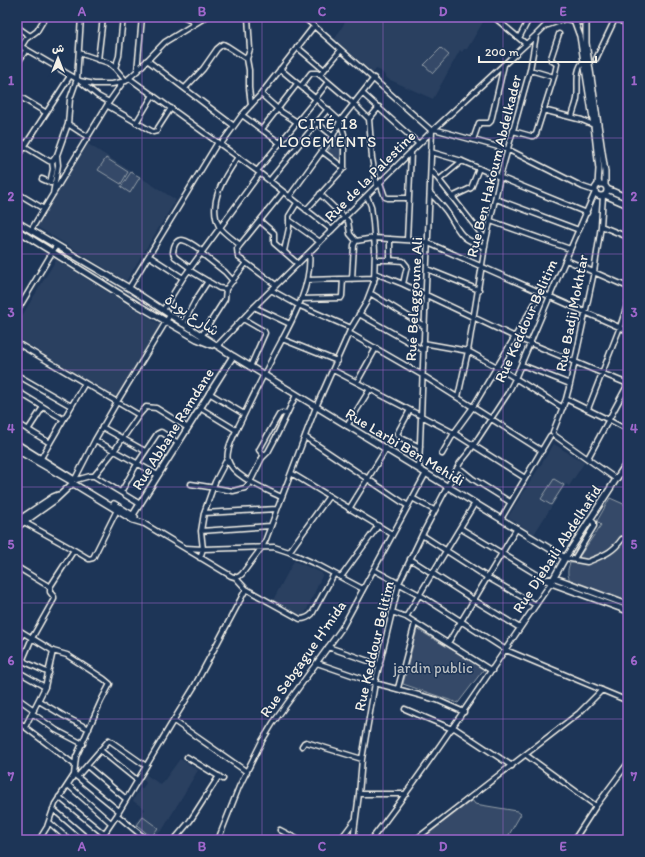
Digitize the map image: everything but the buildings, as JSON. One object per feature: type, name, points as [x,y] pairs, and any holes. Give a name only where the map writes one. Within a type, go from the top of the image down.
[{"type":"street","points":[[17,21],[19,17]]},
{"type":"street","points":[[50,183],[53,169],[52,162],[57,155],[66,131],[70,99],[78,80],[80,17]]},
{"type":"street","points":[[98,60],[103,17]]},
{"type":"street","points":[[115,68],[123,17]]},
{"type":"street","points":[[137,71],[142,17]]},
{"type":"street","points":[[185,17],[194,21],[193,25]]},
{"type":"street","points":[[31,230],[108,104],[128,79],[165,42],[206,17]]},
{"type":"street","points":[[248,17],[250,48],[247,59],[252,105]]},
{"type":"street","points":[[300,17],[306,19],[433,130],[509,150],[595,192],[598,195],[604,195],[628,205]]},
{"type":"street","points":[[494,17],[526,44]]},
{"type":"street","points":[[519,38],[530,17]]},
{"type":"street","name":"Rue de la Palestine","points":[[217,346],[254,307],[410,152],[554,17]]},
{"type":"street","points":[[544,27],[562,19],[613,18],[628,24]]},
{"type":"street","points":[[596,59],[613,18]]},
{"type":"street","points":[[573,19],[580,34],[605,172],[606,187],[604,195]]},
{"type":"street","points":[[585,19],[586,44],[596,126],[599,169],[598,185],[595,187],[595,192]]},
{"type":"street","points":[[43,21],[36,31],[19,45],[78,80],[102,85],[128,79]]},
{"type":"street","points":[[129,288],[219,143],[261,94],[314,26]]},
{"type":"street","points":[[17,27],[30,36]]},
{"type":"street","points":[[513,131],[528,136],[534,136],[536,134],[557,64],[551,60],[551,58],[559,34]]},
{"type":"street","name":"Rue Ben Hakoum Abdelkader","points":[[458,397],[479,290],[486,240],[500,178],[530,70],[536,35]]},
{"type":"street","points":[[185,88],[203,69],[222,44],[247,59]]},
{"type":"street","points":[[297,47],[324,70]]},
{"type":"street","points":[[17,64],[26,50]]},
{"type":"street","points":[[320,75],[341,50]]},
{"type":"street","points":[[79,53],[109,63],[128,79],[153,95],[238,156],[332,230]]},
{"type":"street","points":[[147,60],[234,126]]},
{"type":"street","points":[[572,117],[577,99],[579,73],[584,61]]},
{"type":"street","points":[[473,140],[479,123],[489,123],[491,121],[505,64]]},
{"type":"street","points":[[280,69],[328,109],[340,121],[344,134],[344,168],[306,210]]},
{"type":"street","points":[[530,70],[554,77]]},
{"type":"street","points":[[262,129],[277,108],[299,85],[311,73],[317,73],[354,104],[369,119],[372,152],[378,185],[385,197],[408,198]]},
{"type":"street","points":[[17,158],[45,112],[70,76]]},
{"type":"street","points":[[289,197],[334,136],[340,121],[374,78]]},
{"type":"street","points":[[78,80],[108,104],[136,123],[154,132],[171,108]]},
{"type":"street","points":[[163,310],[183,278],[259,172],[328,82]]},
{"type":"street","points":[[362,93],[419,144]]},
{"type":"street","points":[[261,94],[277,108],[297,122]]},
{"type":"street","points":[[136,123],[153,95]]},
{"type":"street","points":[[17,96],[45,112]]},
{"type":"street","points":[[369,119],[379,107]]},
{"type":"street","points":[[270,180],[328,109]]},
{"type":"street","points":[[543,110],[572,117],[596,126]]},
{"type":"street","points":[[242,115],[280,143]]},
{"type":"street","points":[[317,123],[334,136]]},
{"type":"street","points":[[68,124],[88,137]]},
{"type":"street","name":"Rue Belaggoune Ali","points":[[419,469],[423,343],[433,130]]},
{"type":"street","points":[[17,139],[52,162]]},
{"type":"street","points":[[323,152],[344,168]]},
{"type":"street","points":[[407,240],[410,152]]},
{"type":"street","points":[[432,152],[462,161],[587,213]]},
{"type":"street","points":[[52,197],[58,165],[57,155]]},
{"type":"street","points":[[238,156],[224,178],[218,193],[215,212],[219,228],[240,245]]},
{"type":"street","points":[[439,180],[462,161]]},
{"type":"street","points":[[452,198],[470,188],[479,168]]},
{"type":"street","points":[[431,171],[486,240]]},
{"type":"street","points":[[42,179],[54,185]]},
{"type":"street","points":[[598,185],[602,184],[628,198]]},
{"type":"street","points":[[276,285],[246,263],[237,254],[237,250],[283,192]]},
{"type":"street","name":"Rue Keddour Belitim","points":[[353,840],[362,759],[375,683],[399,583],[447,486],[458,467],[508,393],[522,365],[595,192]]},
{"type":"street","points":[[17,193],[44,209]]},
{"type":"street","points":[[430,193],[446,211],[460,233],[469,241],[485,246]]},
{"type":"street","points":[[320,194],[349,222],[350,234],[356,241]]},
{"type":"street","name":"Rue Badji Mokhtar","points":[[501,519],[552,434],[566,399],[594,272],[604,195]]},
{"type":"street","points":[[235,577],[242,574],[262,547],[316,407],[350,330],[370,293],[375,275],[375,260],[372,211],[367,196]]},
{"type":"street","points":[[496,199],[579,230]]},
{"type":"street","points":[[284,251],[290,213],[298,203]]},
{"type":"street","points":[[289,220],[320,242]]},
{"type":"street","points":[[260,221],[275,235],[274,243],[298,264]]},
{"type":"street","points":[[491,221],[570,249]]},
{"type":"street","name":"شارع بودة","points":[[17,222],[129,288],[217,346]]},
{"type":"street","points":[[601,226],[628,237]]},
{"type":"street","name":"شارع بودة","points":[[17,230],[167,322],[197,339],[217,346]]},
{"type":"street","points":[[356,241],[374,238],[420,241],[428,243],[628,331]]},
{"type":"street","points":[[390,239],[390,260]]},
{"type":"street","points":[[226,289],[219,288],[208,281],[190,269],[174,255],[173,251],[178,240],[184,240],[202,252],[233,281]]},
{"type":"street","points":[[352,279],[354,245],[356,241]]},
{"type":"street","points":[[17,310],[56,246]]},
{"type":"street","points":[[200,558],[203,550],[201,531],[204,513],[213,488],[227,459],[228,448],[236,430],[290,324],[301,299],[307,280],[310,262],[309,253]]},
{"type":"street","points":[[149,256],[183,278]]},
{"type":"street","points":[[375,260],[403,261],[406,264],[406,275],[403,284]]},
{"type":"street","points":[[566,260],[628,287]]},
{"type":"street","points":[[202,335],[225,299],[226,289],[246,263]]},
{"type":"street","points":[[427,269],[479,290]]},
{"type":"street","points":[[307,280],[352,279],[375,275],[403,284],[425,296],[515,337],[628,384],[610,420],[588,458]]},
{"type":"street","points":[[301,299],[341,298],[343,279]]},
{"type":"street","points":[[183,324],[208,281]]},
{"type":"street","points":[[271,290],[350,330],[376,348],[458,397],[542,451]]},
{"type":"street","points":[[370,293],[424,326]]},
{"type":"street","points":[[442,454],[454,433],[473,407],[541,293]]},
{"type":"street","points":[[588,408],[620,327],[628,302]]},
{"type":"street","points":[[254,307],[290,324]]},
{"type":"street","points":[[359,314],[423,350]]},
{"type":"street","points":[[17,521],[59,494],[74,481],[102,427],[170,315]]},
{"type":"street","points":[[243,319],[265,333],[250,367]]},
{"type":"street","points":[[282,339],[336,361]]},
{"type":"street","points":[[17,343],[139,415]]},
{"type":"street","points":[[423,343],[468,351],[497,367],[563,408]]},
{"type":"street","name":"Rue Larbi Ben Mehidi","points":[[217,346],[565,558]]},
{"type":"street","points":[[357,382],[376,348]]},
{"type":"street","name":"Rue Abbane Ramdane","points":[[132,515],[233,356]]},
{"type":"street","points":[[522,365],[570,384]]},
{"type":"street","points":[[333,370],[454,433],[526,478]]},
{"type":"street","points":[[17,375],[71,406]]},
{"type":"street","points":[[40,458],[85,383]]},
{"type":"street","points":[[347,426],[370,389]]},
{"type":"street","points":[[17,392],[63,419]]},
{"type":"street","points":[[210,393],[244,414]]},
{"type":"street","points":[[191,484],[233,491],[242,490],[247,486],[264,456],[268,452],[296,394]]},
{"type":"street","points":[[566,399],[588,408],[628,430]]},
{"type":"street","points":[[28,430],[43,407]]},
{"type":"street","points":[[94,476],[114,452],[144,408],[152,407],[188,428]]},
{"type":"street","points":[[200,408],[236,430]]},
{"type":"street","points":[[410,410],[397,434],[401,438],[420,447]]},
{"type":"street","points":[[264,456],[260,453],[259,449],[279,415],[287,414]]},
{"type":"street","points":[[274,422],[281,426]]},
{"type":"street","points":[[17,423],[50,442]]},
{"type":"street","points":[[102,427],[145,452]]},
{"type":"street","points":[[121,492],[137,464],[158,433],[163,434],[178,443]]},
{"type":"street","points":[[552,434],[616,479]]},
{"type":"street","points":[[305,437],[408,506]]},
{"type":"street","points":[[95,440],[114,452],[158,475]]},
{"type":"street","points":[[17,444],[133,520],[143,523]]},
{"type":"street","points":[[349,509],[386,449]]},
{"type":"street","points":[[17,450],[74,481],[94,476],[140,504]]},
{"type":"street","points":[[227,459],[233,469],[250,481],[281,497]]},
{"type":"street","name":"Rue Djebaili Abdelhafid","points":[[371,840],[406,794],[492,671],[551,583],[565,558],[628,461]]},
{"type":"street","points":[[458,467],[473,479],[510,502]]},
{"type":"street","name":"Rue Sebgague H'mida","points":[[218,840],[262,741],[273,723],[346,622],[426,473]]},
{"type":"street","points":[[291,474],[392,534]]},
{"type":"street","points":[[17,527],[55,500],[59,494]]},
{"type":"street","points":[[289,552],[330,496]]},
{"type":"street","points":[[412,498],[434,510]]},
{"type":"street","points":[[103,500],[132,515],[183,548],[235,577],[246,589],[300,619],[307,618],[312,614],[334,574]]},
{"type":"street","points":[[406,617],[475,503]]},
{"type":"street","points":[[204,513],[277,509]]},
{"type":"street","points":[[24,522],[89,559],[92,559],[118,510]]},
{"type":"street","points":[[574,559],[594,526],[594,523],[590,520]]},
{"type":"street","points":[[201,531],[270,526]]},
{"type":"street","points":[[341,577],[378,526]]},
{"type":"street","points":[[460,528],[551,583],[628,611]]},
{"type":"street","points":[[448,643],[517,528]]},
{"type":"street","points":[[422,535],[487,577],[536,605]]},
{"type":"street","points":[[565,558],[590,562],[617,547],[622,539]]},
{"type":"street","points":[[183,548],[203,550],[274,547],[289,552],[363,589]]},
{"type":"street","points":[[48,673],[23,660],[32,638],[54,599],[50,592],[50,587],[74,550]]},
{"type":"street","points":[[410,559],[520,628]]},
{"type":"street","points":[[17,567],[50,587]]},
{"type":"street","points":[[374,570],[420,595],[506,650],[628,701]]},
{"type":"street","points":[[546,580],[554,578],[628,605]]},
{"type":"street","points":[[100,840],[118,813],[194,687],[246,589]]},
{"type":"street","points":[[392,612],[406,617],[492,671]]},
{"type":"street","points":[[398,688],[415,623]]},
{"type":"street","points":[[17,629],[53,651],[67,655],[110,683],[76,758],[75,776],[147,840]]},
{"type":"street","points":[[17,644],[23,633]]},
{"type":"street","points":[[328,647],[380,665]]},
{"type":"street","points":[[25,727],[45,687],[53,651]]},
{"type":"street","points":[[317,663],[375,683],[398,688],[437,700],[464,712]]},
{"type":"street","points":[[17,671],[45,687]]},
{"type":"street","points":[[414,840],[579,714],[602,690]]},
{"type":"street","points":[[17,698],[56,730],[83,744]]},
{"type":"street","points":[[39,700],[64,716],[89,729]]},
{"type":"street","points":[[405,709],[453,728],[512,766]]},
{"type":"street","points":[[17,721],[75,765]]},
{"type":"street","points":[[174,721],[247,772]]},
{"type":"street","points":[[39,840],[45,831],[59,797],[75,776],[87,766],[109,740],[146,766]]},
{"type":"street","points":[[302,746],[306,742],[362,759]]},
{"type":"street","points":[[100,750],[137,780]]},
{"type":"street","points":[[526,755],[596,806]]},
{"type":"street","points":[[174,840],[190,821],[221,777],[187,757]]},
{"type":"street","points":[[574,840],[596,806],[626,769],[628,763]]},
{"type":"street","points":[[87,766],[126,799]]},
{"type":"street","points":[[68,785],[111,823]]},
{"type":"street","points":[[359,794],[406,794]]},
{"type":"street","points":[[59,797],[104,834]]},
{"type":"street","points":[[53,809],[89,840]]},
{"type":"street","points":[[340,840],[356,820]]},
{"type":"street","points":[[49,822],[69,840]]},
{"type":"street","points":[[280,830],[299,840]]},
{"type":"shaded area","points":[[348,17],[486,17],[467,49],[464,49],[462,52],[460,50],[433,99],[388,79],[381,71],[376,69],[373,73],[335,39]]},
{"type":"shaded area","points":[[88,144],[176,200],[126,281],[36,226]]},
{"type":"shaded area","points":[[56,260],[161,325],[117,398],[17,338],[17,324]]},
{"type":"shaded area","points":[[554,444],[584,463],[569,486],[566,484],[534,534],[508,517]]},
{"type":"shaded area","points":[[294,561],[322,573],[304,616],[299,617],[272,602]]},
{"type":"shaded area","points":[[180,759],[198,770],[163,829],[151,840],[134,826],[145,809],[133,801],[140,788],[142,789],[146,783],[143,778],[145,774],[161,785]]},
{"type":"green space","points":[[441,48],[449,55],[433,73],[424,65]]},
{"type":"green space","points":[[340,135],[343,137],[342,163],[327,152]]},
{"type":"green space","points":[[106,158],[128,172],[121,184],[98,170]]},
{"type":"green space","points":[[131,172],[140,177],[130,193],[121,187]]},
{"type":"green space","points":[[554,479],[564,485],[551,505],[541,499]]},
{"type":"green space","points":[[610,498],[628,506],[628,537],[625,546],[628,547],[628,602],[571,582],[568,575],[570,563],[575,563],[601,525],[597,521]]},
{"type":"green space","name":"jardin public","points":[[417,629],[484,669],[458,703],[403,684]]},
{"type":"green space","points":[[472,800],[475,804],[517,811],[521,814],[506,840],[424,840],[424,837]]},
{"type":"green space","points":[[143,817],[158,828],[151,837],[137,825]]},
{"type":"district","name":"CITÉ 18 LOGEMENTS","points":[[328,132]]}]
